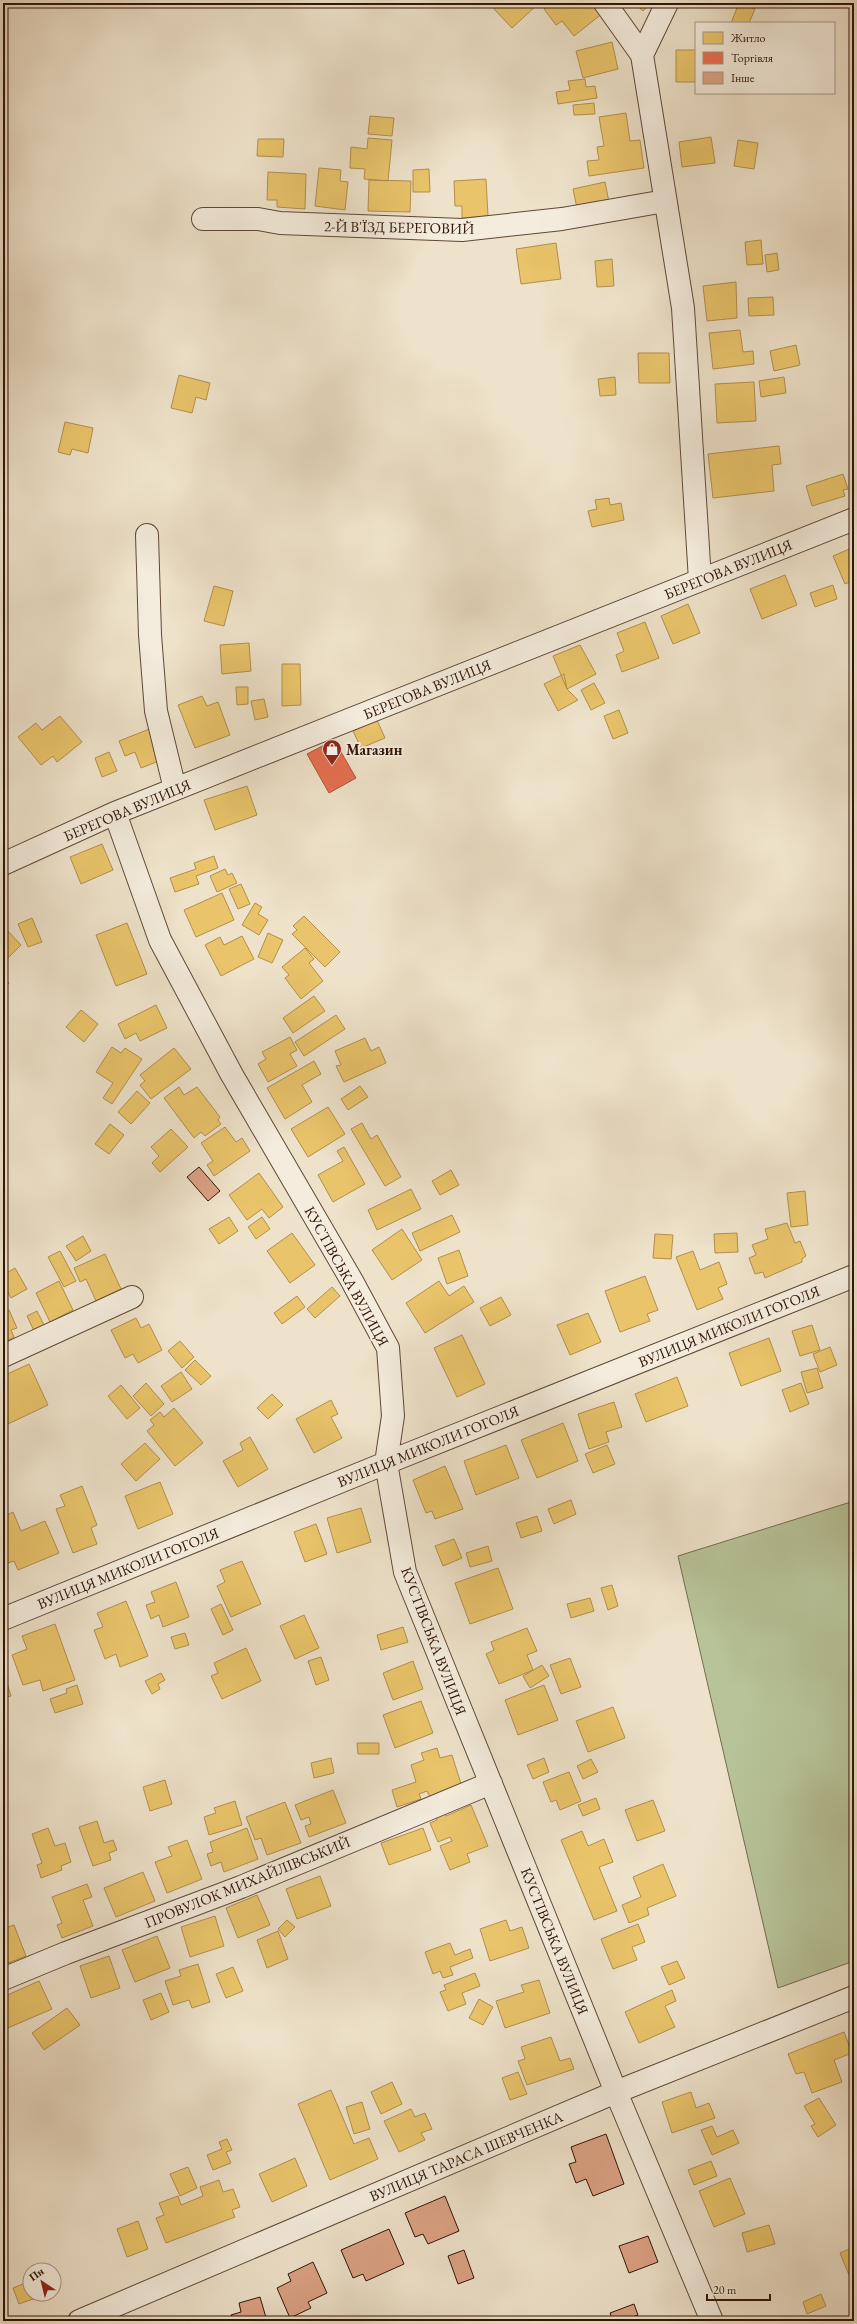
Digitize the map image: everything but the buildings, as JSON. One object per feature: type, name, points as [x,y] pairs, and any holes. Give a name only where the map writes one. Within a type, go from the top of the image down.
[{"type":"street","points":[[605,3],[642,55],[683,308],[700,580]]},
{"type":"street","points":[[642,55],[667,3]]},
{"type":"street","name":"2-Й В'ЇЗД БЕРЕГОВИЙ","points":[[203,219],[258,219],[280,223],[462,230],[562,219],[665,201]]},
{"type":"street","name":"БЕРЕГОВА ВУЛИЦЯ","points":[[3,864],[115,813],[854,519]]},
{"type":"street","points":[[147,535],[150,635],[156,711],[175,789]]},
{"type":"street","name":"КУСТІВСЬКА ВУЛИЦЯ","points":[[115,813],[160,940],[232,1075],[352,1281],[388,1348],[393,1416],[386,1463],[405,1572],[616,2092],[712,2321]]},
{"type":"street","name":"ВУЛИЦЯ МИКОЛИ ГОГОЛЯ","points":[[3,1619],[386,1463],[854,1276]]},
{"type":"street","points":[[3,1356],[132,1297]]},
{"type":"street","name":"ПРОВУЛОК МИХАЙЛІВСЬКИЙ","points":[[3,1979],[66,1953],[241,1887],[491,1783]]},
{"type":"street","name":"ВУЛИЦЯ ТАРАСА ШЕВЧЕНКА","points":[[79,2321],[616,2092],[854,1997]]},
{"type":"green space","points":[[854,1501],[854,1961],[778,1988],[678,1556]]},
{"type":"place","name":"Магазин","points":[[332,766]]}]
